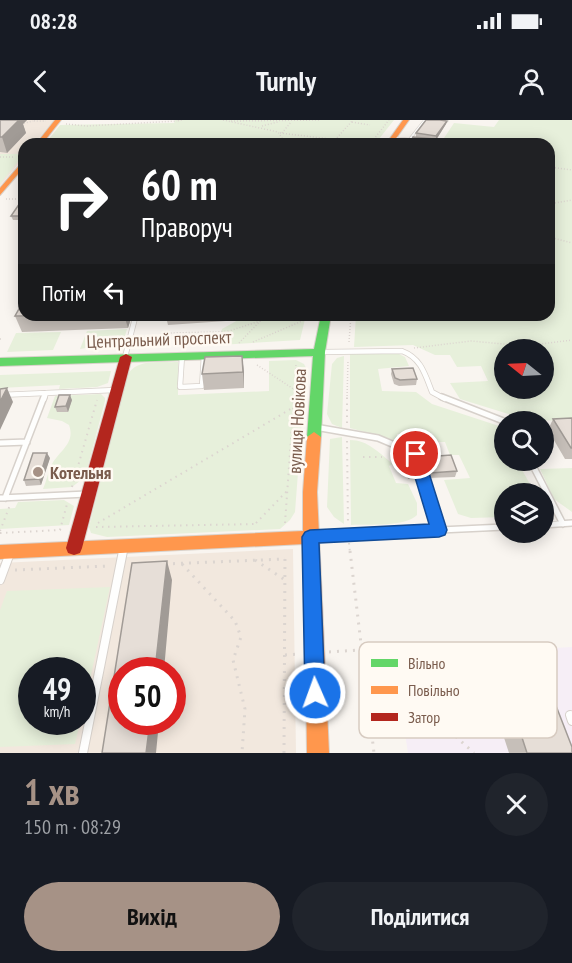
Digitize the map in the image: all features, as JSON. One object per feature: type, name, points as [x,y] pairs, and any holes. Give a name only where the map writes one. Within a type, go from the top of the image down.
[{"type":"street","points":[[395,138],[406,120]]},
{"type":"street","points":[[43,138],[54,121]]},
{"type":"street","points":[[3,196],[18,164]]},
{"type":"street","name":"вулиця Новікова","points":[[310,537],[314,427],[320,347],[325,321]]},
{"type":"street","name":"Центральний проспект","points":[[0,362],[126,354],[182,356],[209,351],[296,353],[320,347]]},
{"type":"street","points":[[74,548],[126,354]]},
{"type":"street","points":[[5,551],[310,537],[318,753]]},
{"type":"lane","points":[[411,138],[425,120]]},
{"type":"lane","points":[[435,120],[447,121]]},
{"type":"lane","points":[[126,354],[134,321]]},
{"type":"lane","points":[[320,347],[410,353],[420,362],[432,392],[449,401],[494,418]]},
{"type":"lane","points":[[182,356],[180,387],[202,386],[209,351]]},
{"type":"lane","points":[[0,395],[117,390]]},
{"type":"lane","points":[[46,393],[2,498],[89,494]]},
{"type":"lane","points":[[314,427],[378,438],[416,454],[439,530]]},
{"type":"lane","points":[[0,442],[27,441]]},
{"type":"lane","points":[[536,471],[563,524]]},
{"type":"lane","points":[[554,524],[572,523]]},
{"type":"lane","points":[[310,537],[494,527]]},
{"type":"lane","points":[[83,753],[125,546]]},
{"type":"lane","points":[[0,580],[4,570],[5,551]]},
{"type":"path","points":[[19,124],[54,121],[87,126],[183,120]]},
{"type":"path","points":[[223,120],[281,133],[320,138]]},
{"type":"path","points":[[262,126],[283,120]]},
{"type":"path","points":[[231,121],[321,120]]},
{"type":"path","points":[[376,138],[389,120]]},
{"type":"path","points":[[281,133],[291,121]]},
{"type":"path","points":[[337,138],[353,121],[370,125]]},
{"type":"path","points":[[281,133],[283,138]]},
{"type":"path","points":[[1,158],[18,160]]},
{"type":"path","points":[[555,168],[572,169]]},
{"type":"path","points":[[3,196],[18,199]]},
{"type":"path","points":[[555,203],[572,200]]},
{"type":"path","points":[[555,239],[572,243]]},
{"type":"path","points":[[126,354],[169,333],[229,331],[260,321]]},
{"type":"path","points":[[238,346],[260,321]]},
{"type":"path","points":[[246,345],[302,321]]},
{"type":"path","points":[[209,351],[229,331]]},
{"type":"path","points":[[215,332],[220,339]]},
{"type":"path","points":[[402,351],[422,346],[471,342],[525,346],[572,340]]},
{"type":"path","points":[[284,753],[284,538],[296,353]]},
{"type":"path","points":[[255,364],[295,390]]},
{"type":"path","points":[[13,497],[0,532],[60,530],[99,391]]},
{"type":"path","points":[[265,524],[90,527],[294,407]]},
{"type":"path","points":[[363,457],[382,457]]},
{"type":"path","points":[[249,530],[287,490]]},
{"type":"path","points":[[158,564],[285,559]]},
{"type":"path","points":[[255,560],[285,580]]},
{"type":"path","points":[[182,563],[236,621],[240,630],[242,642],[233,660],[245,709],[242,753]]},
{"type":"path","points":[[4,570],[110,566]]},
{"type":"path","points":[[285,655],[359,650]]},
{"type":"path","points":[[457,738],[474,753]]},
{"type":"shaded area","points":[[0,120],[54,120],[39,138],[18,138],[18,164],[0,186]]},
{"type":"shaded area","points":[[293,549],[296,753],[0,753],[0,563]]},
{"type":"shaded area","points":[[572,647],[572,753],[408,753],[406,738],[557,738],[557,648]]},
{"type":"green space","points":[[175,120],[394,120],[380,138],[50,138],[60,125],[174,123]]},
{"type":"green space","points":[[499,120],[572,120],[572,420],[554,420],[554,411],[499,411],[460,399],[450,383],[488,381],[481,366],[457,367],[450,355],[435,355],[413,345],[354,347],[356,321],[555,321],[555,138],[444,138],[454,123],[494,127]]},
{"type":"green space","points":[[0,154],[18,154],[18,162],[0,184]]},
{"type":"green space","points":[[236,321],[305,321],[300,340],[219,345],[222,329]]},
{"type":"green space","points":[[127,329],[122,346],[110,344],[80,349],[87,331]]},
{"type":"green space","points":[[61,332],[53,350],[7,352],[16,333]]},
{"type":"green space","points":[[350,354],[399,354],[405,357],[409,366],[378,369],[382,391],[416,392],[432,404],[494,424],[494,471],[523,471],[529,483],[494,483],[494,517],[471,518],[458,514],[444,480],[470,478],[459,455],[450,455],[445,442],[436,442],[432,433],[397,434],[398,441],[350,428]]},
{"type":"green space","points":[[344,356],[342,428],[332,424],[327,414],[332,364],[337,358]]},
{"type":"green space","points":[[296,360],[304,364],[306,368],[295,512],[280,529],[107,537],[91,533],[89,527],[127,376],[131,370],[143,364],[178,362],[178,395],[269,391],[269,361]]},
{"type":"green space","points":[[111,371],[108,383],[97,387],[59,389],[60,385],[0,388],[0,375]]},
{"type":"green space","points":[[101,394],[105,401],[85,477],[72,487],[43,489],[51,466],[68,442],[71,432],[69,425],[47,418],[55,396]]},
{"type":"green space","points":[[342,437],[344,524],[334,517],[327,507],[330,439]]},
{"type":"green space","points":[[350,440],[368,445],[393,464],[389,466],[396,483],[408,484],[417,503],[417,515],[412,519],[396,523],[351,525]]},
{"type":"green space","points":[[572,468],[572,512],[554,499],[554,483],[547,483],[541,471],[554,471],[554,469]]},
{"type":"green space","points":[[64,500],[74,506],[69,525],[0,529],[0,509],[15,508],[18,502]]},
{"type":"green space","points":[[110,587],[95,657],[18,657],[18,735],[77,735],[75,744],[0,747],[0,610],[7,591]]},
{"type":"building","points":[[0,120],[19,120],[0,137]]},
{"type":"building","points":[[426,120],[447,121],[436,136],[416,133]]},
{"type":"building","points":[[18,206],[18,216],[11,216]]},
{"type":"building","points":[[242,356],[243,372],[202,374],[205,357]]},
{"type":"building","points":[[413,368],[417,379],[395,378],[392,369]]},
{"type":"building","points":[[7,388],[0,402],[0,389]]},
{"type":"building","points":[[59,395],[70,395],[66,406],[55,407]]},
{"type":"building","points":[[572,418],[572,448],[554,421]]},
{"type":"building","points":[[33,453],[47,453],[39,479],[24,480]]},
{"type":"building","points":[[451,455],[457,471],[430,473],[425,457]]},
{"type":"building","points":[[415,457],[420,473],[409,474],[404,458]]},
{"type":"building","points":[[167,561],[156,657],[117,657],[132,563]]},
{"type":"building","points":[[557,708],[572,747],[572,753],[527,753],[522,738],[557,738]]},
{"type":"building","points":[[108,715],[108,735],[148,735],[146,753],[102,753]]},
{"type":"traffic: fast","points":[[314,437],[319,352],[325,321]]},
{"type":"traffic: fast","points":[[0,362],[319,352]]},
{"type":"traffic: slow","points":[[44,138],[58,120]]},
{"type":"traffic: slow","points":[[393,138],[406,120]]},
{"type":"traffic: slow","points":[[0,193],[18,170]]},
{"type":"traffic: slow","points":[[314,437],[310,492],[318,753]]},
{"type":"traffic: slow","points":[[0,552],[310,537]]},
{"type":"traffic: jam","points":[[74,548],[126,357]]},
{"type":"place","name":"Котельня","points":[[38,472]]},
{"type":"route","points":[[315,693],[310,537],[439,530],[416,454]]}]
